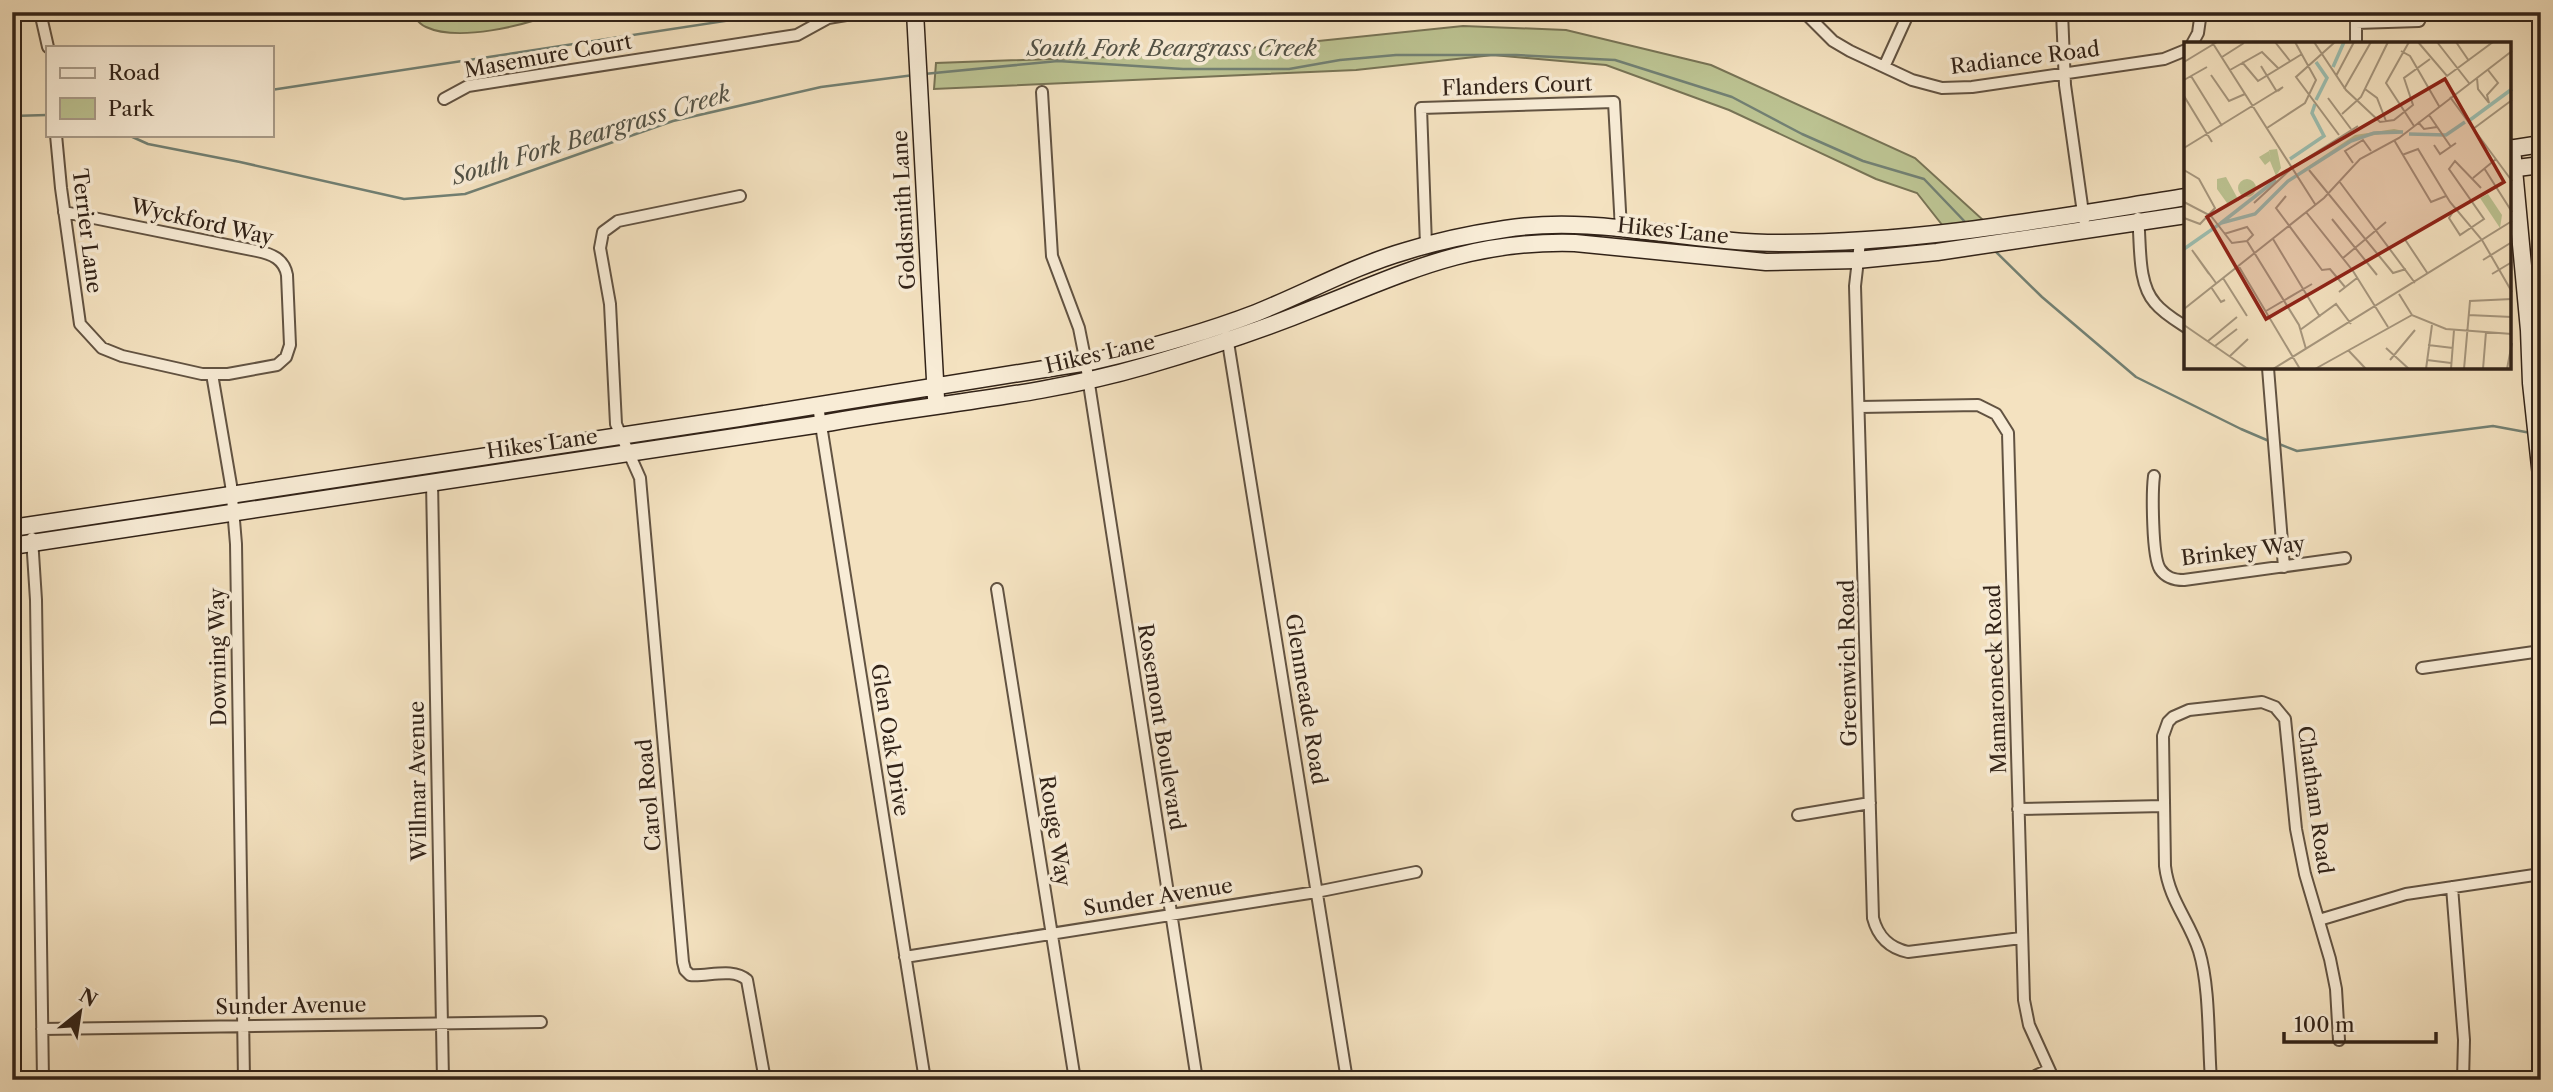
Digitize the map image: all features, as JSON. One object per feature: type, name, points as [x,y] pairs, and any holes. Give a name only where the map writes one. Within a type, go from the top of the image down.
[{"type":"main road","name":"Goldsmith Lane","points":[[915,12],[936,404]]},
{"type":"main road","points":[[2541,144],[2511,149],[2536,370],[2541,476]]},
{"type":"main road","points":[[2512,169],[2541,165]]},
{"type":"main road","name":"Hikes Lane","points":[[12,528],[385,473],[1086,362],[1137,351],[1224,324],[1367,265],[1426,245],[1473,234],[1543,225],[1575,224],[1744,243],[1860,242],[1982,228],[2184,197]]},
{"type":"main road","name":"Hikes Lane","points":[[12,546],[821,425],[1087,380],[1228,341],[1401,272],[1462,253],[1498,246],[1545,242],[1575,243],[1766,262],[1857,260],[1969,247],[2184,215]]},
{"type":"street","points":[[40,12],[48,46]]},
{"type":"street","name":"Masemure Court","points":[[444,99],[468,86],[797,35],[828,18],[864,12]]},
{"type":"street","name":"Radiance Road","points":[[1804,12],[1833,41],[1884,67],[1930,86],[1954,88],[2065,73],[2164,59],[2184,51]]},
{"type":"street","points":[[1884,67],[1909,12]]},
{"type":"street","points":[[2062,12],[2065,73],[2085,229]]},
{"type":"street","points":[[2193,42],[2198,33],[2201,12]]},
{"type":"street","points":[[2356,42],[2356,18],[2420,21],[2423,12]]},
{"type":"street","name":"Rosemont Boulevard","points":[[1042,92],[1052,256],[1079,328],[1086,362],[1197,1080]]},
{"type":"street","name":"Flanders Court","points":[[1426,245],[1421,108],[1614,102],[1621,229]]},
{"type":"street","name":"Terrier Lane","points":[[56,136],[80,324],[102,348],[112,354],[191,372],[212,374]]},
{"type":"street","points":[[630,452],[616,424],[610,304],[600,248],[603,232],[612,224],[630,218],[740,196]]},
{"type":"street","points":[[2136,205],[2144,282],[2149,295],[2161,310],[2184,326]]},
{"type":"street","name":"Wyckford Way","points":[[64,212],[257,251],[276,257],[284,264],[287,275],[290,345],[286,357],[270,368],[212,374]]},
{"type":"street","name":"Greenwich Road","points":[[1860,242],[1855,286],[1873,918],[1884,941],[1912,953],[2021,938]]},
{"type":"street","name":"Glenmeade Road","points":[[1224,324],[1347,1080]]},
{"type":"street","points":[[2268,369],[2284,567]]},
{"type":"street","name":"Downing Way","points":[[212,374],[232,494],[236,544],[244,1080]]},
{"type":"street","name":"Mamaroneck Road","points":[[1860,407],[1978,405],[1996,414],[2005,426],[2009,444],[2021,938],[2026,1016],[2051,1075]]},
{"type":"street","name":"Glen Oak Drive","points":[[818,406],[925,1080]]},
{"type":"street","name":"Carol Road","points":[[630,452],[640,478],[683,961],[690,975],[733,973],[747,980],[765,1080]]},
{"type":"street","name":"Brinkey Way","points":[[2154,476],[2156,559],[2161,572],[2168,577],[2184,580],[2345,558]]},
{"type":"street","name":"Willmar Avenue","points":[[432,482],[443,1080]]},
{"type":"street","points":[[29,526],[33,543],[43,1080]]},
{"type":"street","name":"Rouge Way","points":[[997,589],[1075,1080]]},
{"type":"street","points":[[2422,668],[2541,651]]},
{"type":"street","name":"Chatham Road","points":[[2211,1080],[2201,960],[2194,937],[2168,885],[2165,866],[2163,736],[2168,722],[2189,710],[2262,702],[2275,707],[2282,714],[2287,726],[2296,829],[2305,874],[2334,979],[2339,1040]]},
{"type":"street","points":[[1798,815],[1870,803]]},
{"type":"street","points":[[2018,809],[2164,806]]},
{"type":"street","name":"Sunder Avenue","points":[[905,957],[1316,892],[1416,872]]},
{"type":"street","points":[[2319,920],[2387,898],[2541,874]]},
{"type":"street","points":[[2452,887],[2464,1040],[2463,1080]]},
{"type":"street","name":"Sunder Avenue","points":[[42,1030],[541,1022]]},
{"type":"street","points":[[2027,1080],[2051,1075]]},
{"type":"green space","points":[[410,12],[556,12],[510,27],[455,33],[426,27]]},
{"type":"green space","points":[[1463,26],[1566,30],[1711,65],[1915,158],[1983,220],[1943,226],[1917,193],[1876,179],[1729,110],[1606,65],[1493,55],[1356,70],[934,89],[936,63],[1192,54]]},
{"type":"waterway","points":[[273,90],[784,12]]},
{"type":"waterway","name":"South Fork Beargrass Creek","points":[[924,74],[1058,61],[1183,69],[1289,69],[1340,60],[1396,55],[1516,55],[1615,60],[1732,97],[1802,134],[1863,161],[1924,179],[1968,225]]},
{"type":"waterway","name":"South Fork Beargrass Creek","points":[[130,136],[148,144],[404,199],[465,194],[673,121],[821,87],[914,75]]},
{"type":"waterway","name":"South Fork Beargrass Creek","points":[[12,116],[46,115]]},
{"type":"waterway","name":"South Fork Beargrass Creek","points":[[1993,249],[2042,297],[2136,377],[2269,441]]},
{"type":"waterway","name":"South Fork Beargrass Creek","points":[[2279,444],[2297,451],[2493,426],[2531,433]]}]
